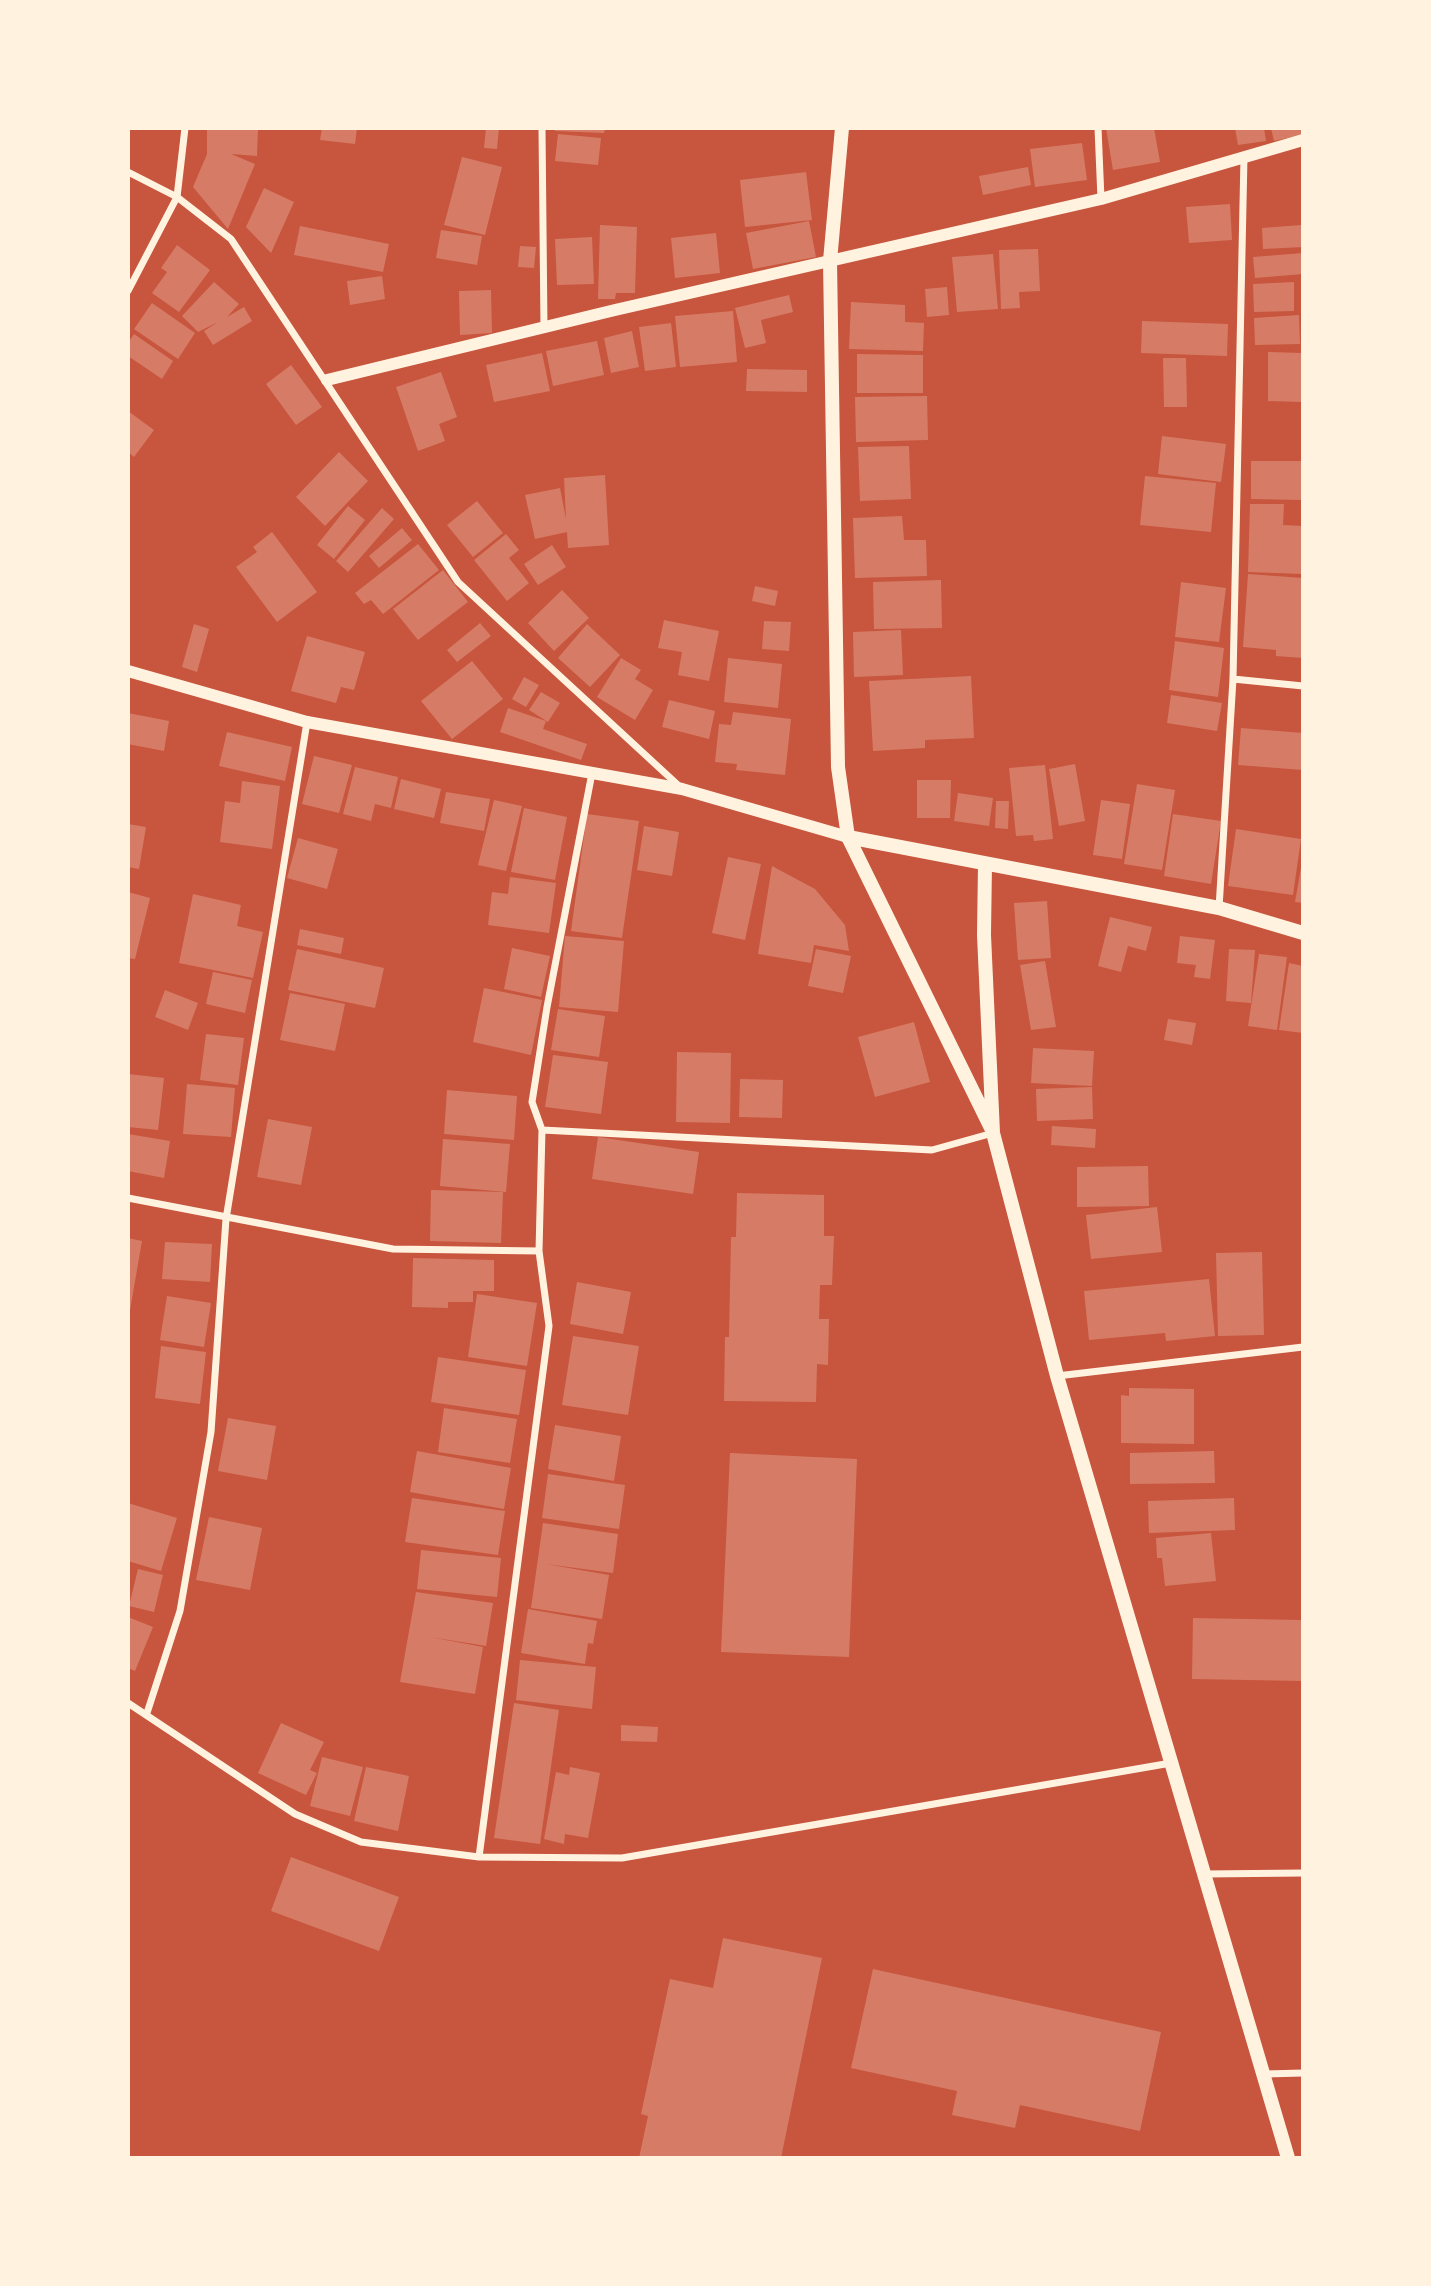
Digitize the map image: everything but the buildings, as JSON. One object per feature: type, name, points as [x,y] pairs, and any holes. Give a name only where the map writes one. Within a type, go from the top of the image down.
[{"type":"main road","points":[[842,128],[830,261],[838,767],[848,837],[993,1133],[1057,1376],[1288,2158]]},
{"type":"main road","points":[[848,837],[1219,908],[1303,933]]},
{"type":"main road","points":[[985,864],[984,935],[993,1133]]},
{"type":"street","points":[[128,291],[177,197],[185,128]]},
{"type":"street","points":[[542,128],[544,328]]},
{"type":"street","points":[[1098,128],[1101,199]]},
{"type":"street","points":[[327,380],[1101,199],[1303,140]]},
{"type":"street","points":[[1219,908],[1233,679],[1244,157]]},
{"type":"street","points":[[128,172],[177,197],[232,239],[458,582],[682,789]]},
{"type":"street","points":[[128,671],[307,722],[682,789],[848,837]]},
{"type":"street","points":[[1233,679],[1303,686]]},
{"type":"street","points":[[147,1713],[180,1611],[211,1432],[226,1219],[307,722]]},
{"type":"street","points":[[479,1857],[548,1326],[539,1251],[541,1130],[532,1102],[547,1007],[592,773]]},
{"type":"street","points":[[541,1130],[932,1150],[993,1133]]},
{"type":"street","points":[[128,1198],[226,1219],[393,1249],[539,1251]]},
{"type":"street","points":[[1057,1376],[1303,1347]]},
{"type":"street","points":[[128,1703],[147,1713],[295,1814],[361,1842],[479,1857],[622,1858],[1172,1763]]},
{"type":"street","points":[[1205,1874],[1303,1873]]},
{"type":"street","points":[[1265,2074],[1303,2073]]}]
